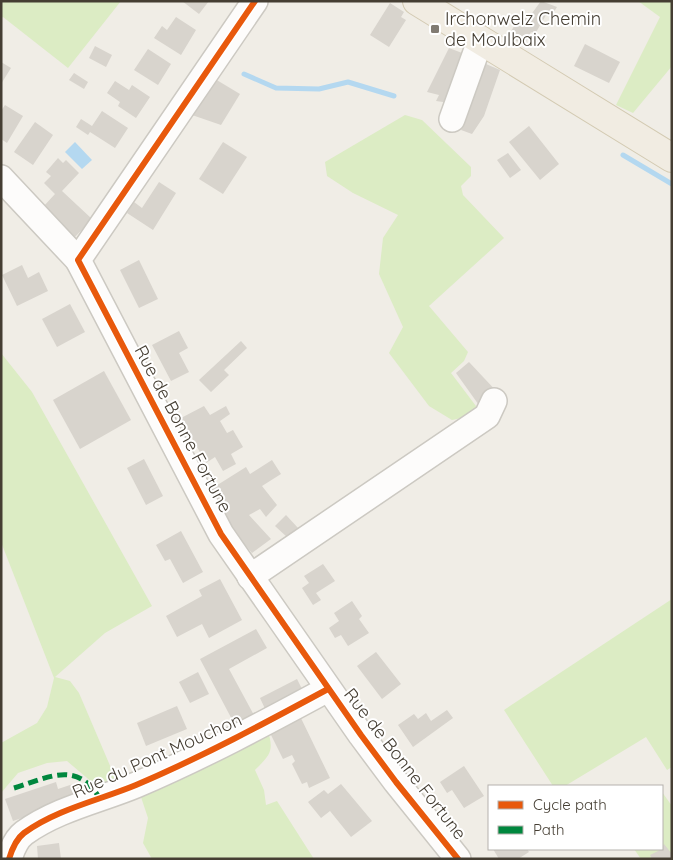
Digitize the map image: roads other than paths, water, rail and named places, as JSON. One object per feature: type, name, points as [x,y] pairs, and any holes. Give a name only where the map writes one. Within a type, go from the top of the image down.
[{"type":"main road","points":[[417,1],[672,158]]},
{"type":"street","points":[[78,260],[255,1]]},
{"type":"street","points":[[452,119],[480,41]]},
{"type":"street","name":"Rue de Bonne Fortune","points":[[1,178],[78,260],[221,534],[328,689],[396,782],[458,859]]},
{"type":"street","points":[[250,577],[487,416],[494,401]]},
{"type":"street","name":"Rue du Pont Mouchon","points":[[9,859],[16,842],[23,834],[36,826],[137,784],[244,735],[328,689]]},
{"type":"water","points":[[75,142],[92,160],[82,169],[65,152]]},
{"type":"waterway","points":[[244,74],[276,88],[319,89],[348,82],[394,96]]},
{"type":"waterway","points":[[623,155],[672,184]]},
{"type":"place","name":"Irchonwelz Chemin de Moulbaix","points":[[435,29]]}]
